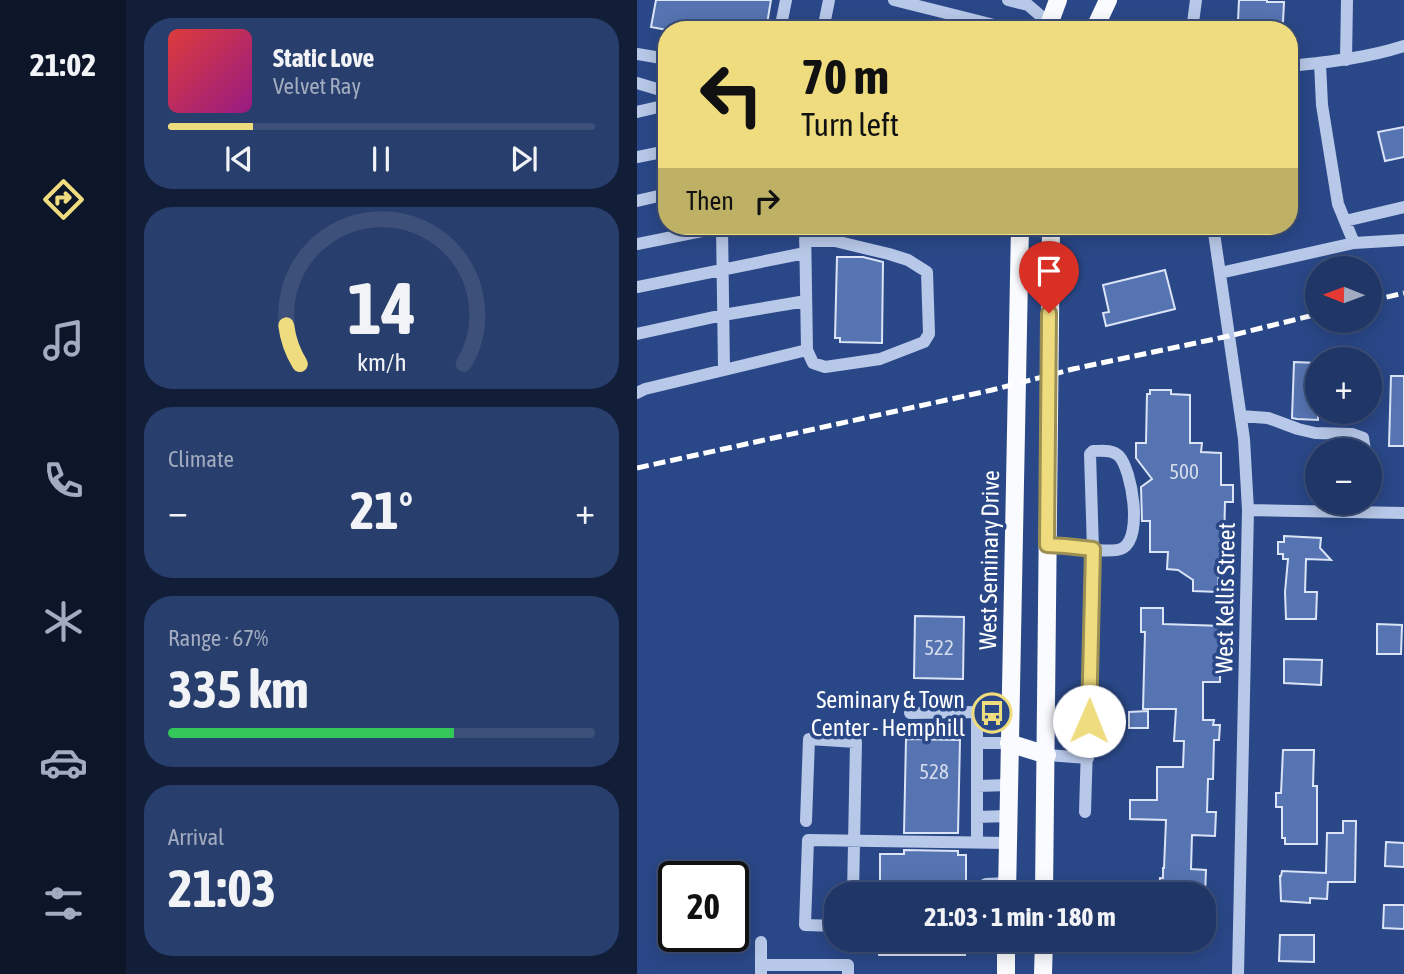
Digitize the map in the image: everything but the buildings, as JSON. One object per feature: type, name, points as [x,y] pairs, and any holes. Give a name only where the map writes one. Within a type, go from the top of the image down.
[{"type":"main road","points":[[1050,21],[1058,0]]},
{"type":"main road","points":[[1098,21],[1108,0]]},
{"type":"main road","name":"West Seminary Drive","points":[[1007,882],[1020,235]]},
{"type":"main road","points":[[1044,882],[1051,235]]},
{"type":"main road","points":[[1009,743],[1047,755]]},
{"type":"main road","points":[[1006,952],[1006,974]]},
{"type":"main road","points":[[1043,974],[1044,952]]},
{"type":"street","points":[[782,21],[786,0]]},
{"type":"street","points":[[825,21],[829,0]]},
{"type":"street","points":[[894,0],[978,21]]},
{"type":"street","points":[[1008,0],[1028,5],[1043,21]]},
{"type":"street","points":[[1193,21],[1196,0]]},
{"type":"street","points":[[1346,60],[1347,0]]},
{"type":"street","points":[[1298,65],[1346,60],[1404,46]]},
{"type":"street","points":[[637,54],[658,58]]},
{"type":"street","points":[[1320,63],[1322,105],[1338,204],[1354,243]]},
{"type":"street","points":[[637,83],[658,89]]},
{"type":"street","points":[[637,112],[658,107]]},
{"type":"street","points":[[637,157],[658,153]]},
{"type":"street","points":[[637,201],[658,196]]},
{"type":"street","points":[[1345,220],[1404,206]]},
{"type":"street","points":[[637,244],[680,235]]},
{"type":"street","points":[[723,235],[724,370]]},
{"type":"street","points":[[637,288],[722,269],[805,247],[835,241],[908,260],[927,272],[929,334],[923,342],[880,359],[825,368],[813,363],[807,350],[805,247],[805,235]]},
{"type":"street","name":"West Kellis Street","points":[[1214,235],[1244,439],[1248,510],[1238,974]]},
{"type":"street","points":[[1220,273],[1354,243],[1404,240]]},
{"type":"street","points":[[637,334],[723,315],[806,301]]},
{"type":"street","points":[[637,393],[807,350]]},
{"type":"street","points":[[1241,416],[1268,418],[1315,433],[1352,434],[1363,438]]},
{"type":"street","points":[[1047,545],[1093,549],[1109,552],[1124,548],[1132,539],[1135,509],[1126,468],[1118,454],[1109,451],[1093,451],[1090,454],[1093,549],[1085,812]]},
{"type":"street","points":[[1248,510],[1305,509]]},
{"type":"street","points":[[1382,510],[1404,513]]},
{"type":"street","points":[[910,713],[977,712],[977,842]]},
{"type":"street","points":[[806,821],[809,739],[856,741],[853,882]]},
{"type":"street","points":[[977,743],[1009,743]]},
{"type":"street","points":[[1047,755],[1088,758]]},
{"type":"street","points":[[977,786],[1009,785]]},
{"type":"street","points":[[977,817],[1009,816]]},
{"type":"street","points":[[824,926],[805,925],[808,840],[1008,843]]},
{"type":"street","points":[[761,942],[761,970],[811,970],[848,965],[848,974]]},
{"type":"railway","points":[[1383,298],[1404,293]]},
{"type":"railway","points":[[637,468],[1305,317]]},
{"type":"place","name":"Seminary & Town Center - Hemphill","points":[[992,713]]},
{"type":"route","points":[[1049,313],[1047,545],[1093,549],[1089,721]]}]
